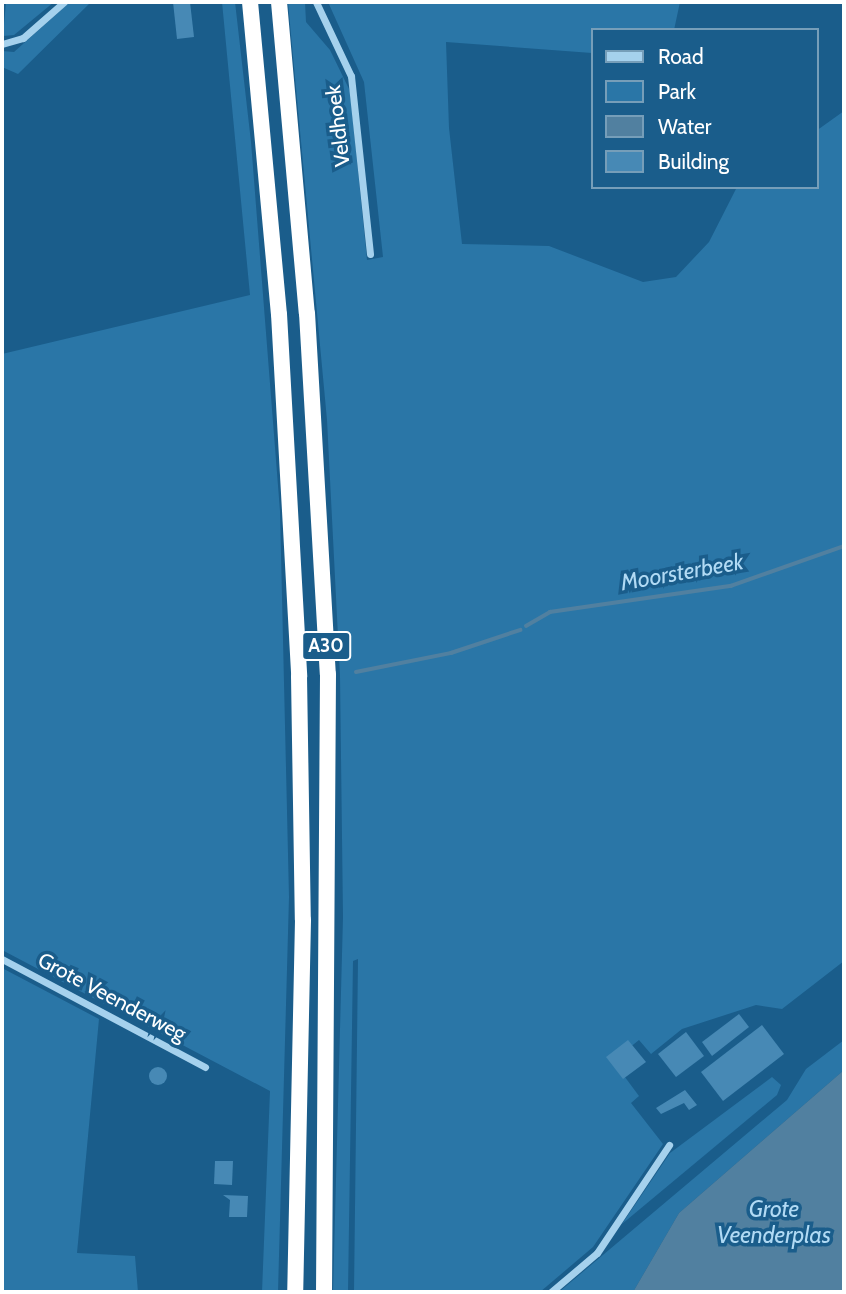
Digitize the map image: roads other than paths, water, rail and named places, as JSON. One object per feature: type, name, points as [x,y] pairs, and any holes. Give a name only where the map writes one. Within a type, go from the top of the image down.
[{"type":"highway","name":"A30","points":[[250,2],[279,314],[299,677],[303,920],[295,1292]]},
{"type":"highway","name":"A30","points":[[279,2],[307,313],[328,674],[324,1292]]},
{"type":"street","points":[[2,44],[23,38],[65,2]]},
{"type":"street","name":"Veldhoek","points":[[316,2],[351,76],[370,254]]},
{"type":"street","name":"Grote Veenderweg","points":[[2,959],[205,1067]]},
{"type":"street","points":[[551,1292],[597,1253],[669,1145]]},
{"type":"water","name":"Grote Veenderplas","points":[[844,1070],[844,1292],[633,1292],[679,1213]]},
{"type":"waterway","name":"Moorsterbeek","points":[[526,626],[550,612],[731,586],[844,546]]},
{"type":"waterway","name":"Moorsterbeek","points":[[356,672],[451,653],[520,630]]}]
